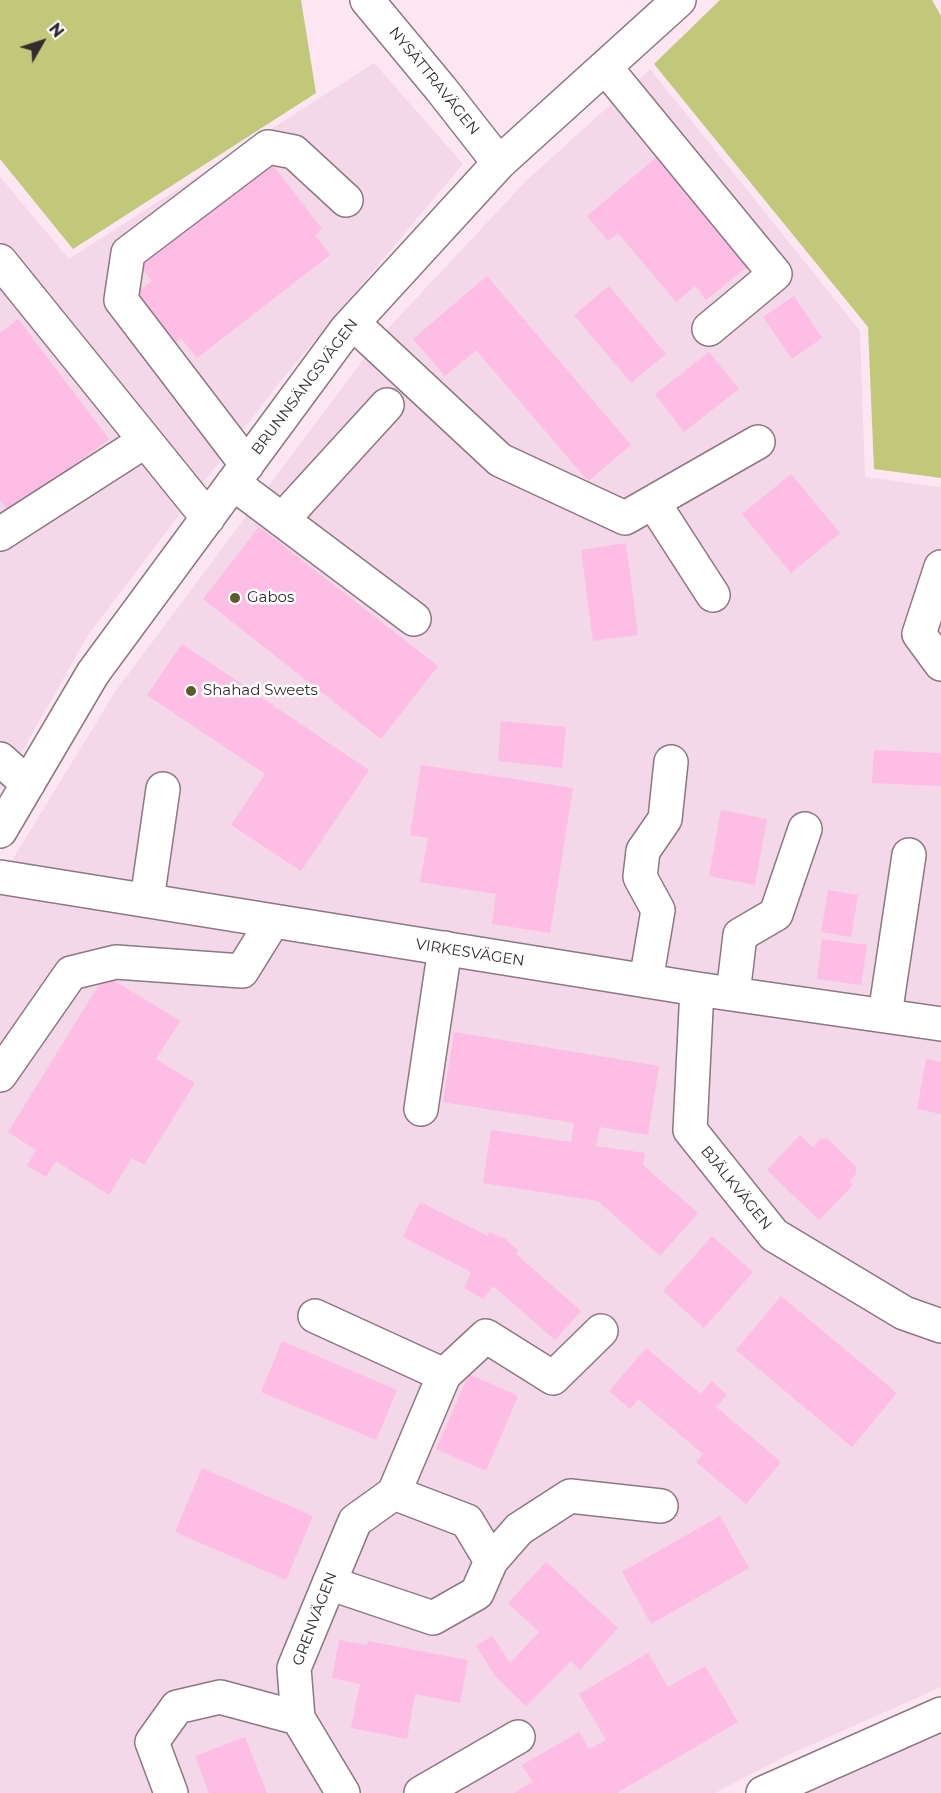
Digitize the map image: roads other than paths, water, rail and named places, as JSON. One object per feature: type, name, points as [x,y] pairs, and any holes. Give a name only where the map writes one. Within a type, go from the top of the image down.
[{"type":"street","name":"NYSÄTTRAVÄGEN","points":[[367,0],[499,163]]},
{"type":"street","name":"BRUNNSÄNGSVÄGEN","points":[[0,831],[93,673],[353,323],[499,163],[678,0]]},
{"type":"street","points":[[605,67],[776,274],[709,329]]},
{"type":"street","points":[[346,200],[294,152],[268,147],[128,253],[121,300],[240,474],[282,520],[414,619]]},
{"type":"street","points":[[0,261],[208,518]]},
{"type":"street","points":[[353,323],[500,460],[625,518],[758,442]]},
{"type":"street","points":[[282,520],[387,405]]},
{"type":"street","points":[[0,534],[145,441]]},
{"type":"street","points":[[653,502],[713,595]]},
{"type":"street","points":[[941,567],[919,634],[941,664]]},
{"type":"street","points":[[0,759],[28,784]]},
{"type":"street","points":[[646,981],[658,910],[640,877],[644,851],[665,819],[671,762]]},
{"type":"street","points":[[147,900],[163,789]]},
{"type":"street","points":[[733,994],[740,935],[776,914],[805,829]]},
{"type":"street","points":[[885,1015],[909,855]]},
{"type":"street","name":"VIRKESVÄGEN","points":[[0,877],[697,989],[941,1024]]},
{"type":"street","points":[[0,1075],[71,973],[116,962],[243,971],[273,921]]},
{"type":"street","points":[[421,1109],[445,948]]},
{"type":"street","name":"BJÄLKVÄGEN","points":[[697,989],[690,1130],[774,1234],[904,1313],[941,1326]]},
{"type":"street","points":[[315,1316],[444,1375]]},
{"type":"street","points":[[491,1561],[467,1521],[394,1493],[444,1375],[486,1336],[553,1378],[601,1331]]},
{"type":"street","name":"GRENVÄGEN","points":[[344,1793],[298,1718],[294,1668],[355,1521],[394,1493]]},
{"type":"street","points":[[329,1583],[433,1618],[477,1593],[491,1561],[519,1529],[570,1496],[661,1506]]},
{"type":"street","points":[[171,1793],[152,1742],[177,1707],[220,1697],[298,1718]]},
{"type":"street","points":[[763,1793],[941,1714]]},
{"type":"street","points":[[421,1793],[518,1737]]},
{"type":"place","name":"Gabos","points":[[235,598]]},
{"type":"place","name":"Shahad Sweets","points":[[191,691]]}]
